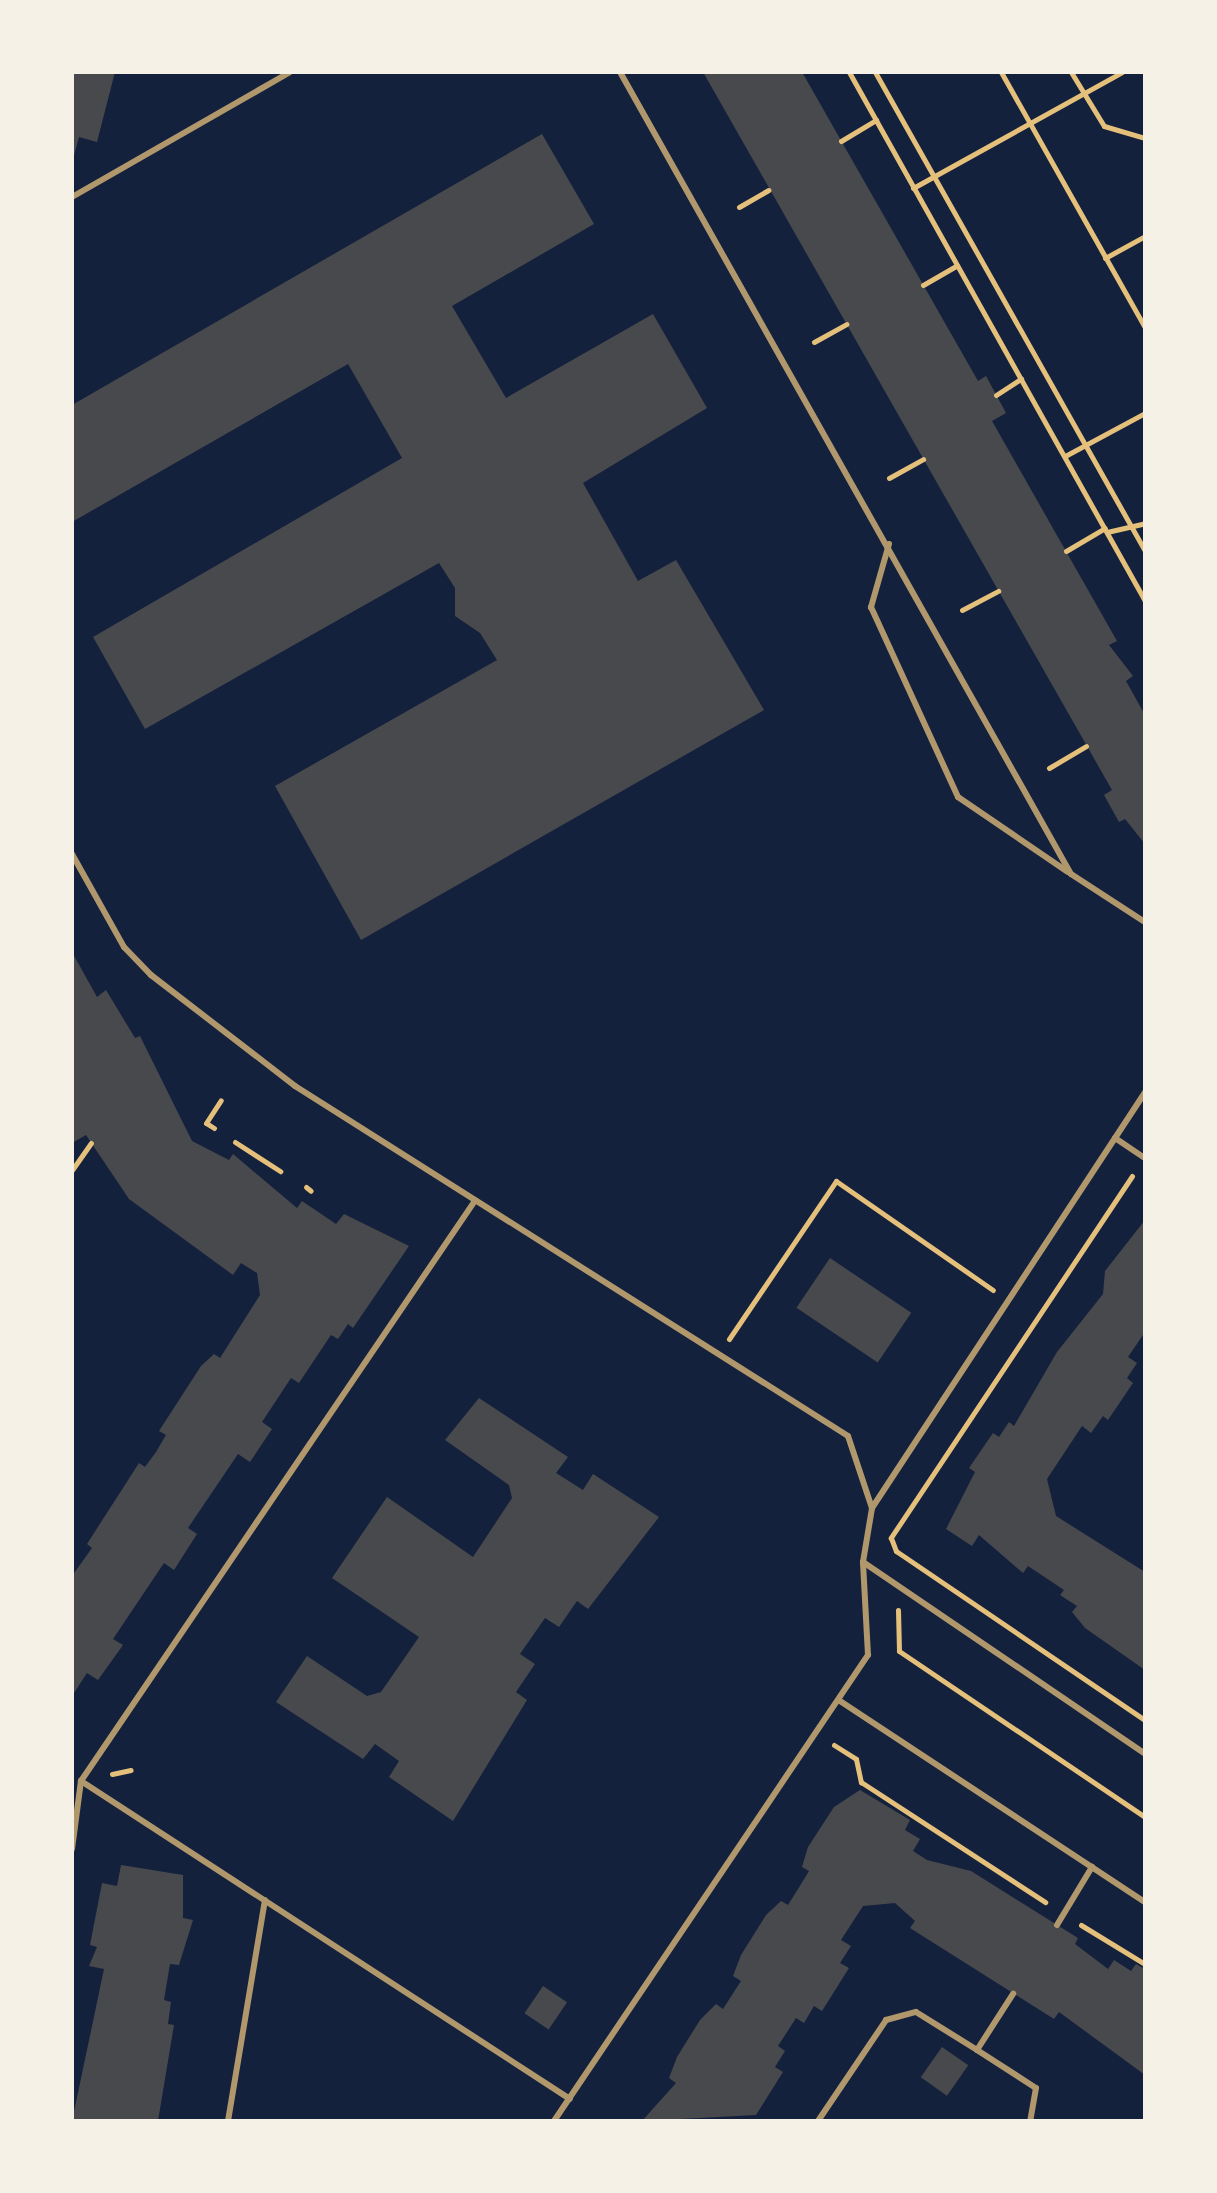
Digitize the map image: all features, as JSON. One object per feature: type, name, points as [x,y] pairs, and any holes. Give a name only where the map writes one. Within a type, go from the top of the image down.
[{"type":"lane","points":[[72,197],[290,72]]},
{"type":"lane","points":[[620,72],[889,544],[1071,874]]},
{"type":"lane","points":[[889,544],[871,607],[958,797],[1145,922]]},
{"type":"lane","points":[[72,854],[124,947],[151,975],[268,1068],[474,1202],[720,1352],[848,1436],[872,1508]]},
{"type":"lane","points":[[554,2121],[840,1701],[868,1655],[863,1562],[872,1508],[1145,1092]]},
{"type":"lane","points":[[1115,1138],[1145,1158]]},
{"type":"lane","points":[[72,1849],[81,1781],[474,1202]]},
{"type":"lane","points":[[863,1562],[1145,1754]]},
{"type":"lane","points":[[840,1701],[1145,1902]]},
{"type":"lane","points":[[81,1781],[570,2099]]},
{"type":"lane","points":[[1057,1925],[1092,1867]]},
{"type":"lane","points":[[228,2121],[265,1900]]},
{"type":"lane","points":[[977,2050],[1013,1994]]},
{"type":"lane","points":[[818,2121],[886,2020],[916,2012],[1036,2088],[1030,2121]]},
{"type":"path","points":[[849,72],[1145,601]]},
{"type":"path","points":[[875,72],[1145,551]]},
{"type":"path","points":[[1001,72],[1145,328]]},
{"type":"path","points":[[1071,72],[1104,126],[1145,138]]},
{"type":"path","points":[[913,188],[1122,72]]},
{"type":"path","points":[[841,141],[876,120]]},
{"type":"path","points":[[739,207],[769,190]]},
{"type":"path","points":[[1105,258],[1145,236]]},
{"type":"path","points":[[923,285],[957,265]]},
{"type":"path","points":[[814,342],[846,324]]},
{"type":"path","points":[[996,395],[1021,379]]},
{"type":"path","points":[[1065,456],[1145,413]]},
{"type":"path","points":[[889,478],[923,459]]},
{"type":"path","points":[[1066,551],[1106,530],[1145,523]]},
{"type":"path","points":[[962,610],[998,591]]},
{"type":"path","points":[[1049,768],[1086,746]]},
{"type":"path","points":[[214,1128],[206,1123],[221,1100]]},
{"type":"path","points":[[235,1142],[280,1171]]},
{"type":"path","points":[[72,1170],[91,1143]]},
{"type":"path","points":[[1145,1158],[891,1538],[896,1551],[1145,1720]]},
{"type":"path","points":[[720,1352],[836,1181],[1036,1317]]},
{"type":"path","points":[[898,1605],[899,1651],[1145,1817]]},
{"type":"path","points":[[833,1744],[856,1759],[861,1782],[1064,1915],[1145,1964]]},
{"type":"building","points":[[72,72],[115,72],[97,142],[79,137],[73,159]]},
{"type":"building","points":[[703,72],[802,72],[978,381],[986,376],[1006,413],[992,421],[1117,641],[1109,645],[1133,676],[1126,681],[1145,715],[1145,844],[1125,819],[1119,822],[1104,795],[1112,790]]},
{"type":"building","points":[[542,134],[594,224],[452,306],[506,398],[653,314],[707,408],[583,483],[638,581],[676,560],[764,710],[361,940],[275,786],[497,660],[480,633],[455,616],[455,588],[439,563],[145,729],[93,637],[402,458],[348,364],[72,522],[72,405]]},
{"type":"building","points":[[72,952],[97,997],[106,990],[135,1038],[140,1036],[192,1141],[229,1160],[233,1154],[297,1208],[302,1201],[336,1224],[344,1214],[409,1246],[353,1328],[348,1324],[338,1339],[331,1335],[299,1383],[291,1378],[262,1422],[272,1429],[250,1462],[238,1454],[188,1528],[197,1534],[174,1570],[164,1563],[113,1639],[123,1645],[98,1680],[87,1673],[72,1696],[72,1576],[92,1548],[87,1544],[139,1463],[145,1467],[156,1452],[166,1435],[159,1431],[201,1366],[214,1354],[220,1358],[260,1295],[257,1273],[241,1263],[233,1275],[129,1199],[86,1135],[72,1143]]},
{"type":"building","points":[[1145,1220],[1145,1332],[1128,1357],[1137,1363],[1127,1378],[1133,1383],[1108,1420],[1103,1416],[1091,1433],[1082,1426],[1047,1479],[1056,1516],[1145,1572],[1145,1670],[1085,1628],[1072,1612],[1077,1606],[1060,1595],[1064,1590],[1028,1566],[1023,1573],[979,1535],[972,1546],[946,1529],[975,1472],[969,1468],[993,1433],[999,1437],[1009,1422],[1014,1426],[1057,1352],[1103,1294],[1105,1271]]},
{"type":"building","points":[[830,1258],[911,1313],[878,1363],[796,1308]]},
{"type":"building","points":[[479,1398],[568,1457],[556,1473],[583,1490],[593,1474],[659,1517],[588,1609],[577,1601],[559,1627],[545,1618],[520,1654],[535,1664],[516,1692],[527,1700],[453,1821],[389,1777],[399,1761],[375,1744],[363,1759],[276,1702],[307,1656],[367,1696],[381,1692],[419,1637],[332,1578],[387,1497],[473,1557],[512,1498],[509,1485],[445,1440]]},
{"type":"building","points":[[860,1790],[910,1820],[905,1830],[920,1839],[913,1851],[927,1860],[971,1871],[1078,1938],[1075,1944],[1108,1969],[1114,1960],[1131,1971],[1136,1964],[1145,1969],[1145,2075],[1059,2012],[1054,2019],[910,1928],[915,1921],[895,1903],[863,1906],[841,1940],[851,1946],[840,1963],[849,1968],[822,2011],[814,2006],[804,2023],[796,2018],[778,2046],[785,2051],[775,2067],[783,2072],[756,2115],[642,2121],[676,2083],[669,2078],[677,2057],[700,2020],[716,2004],[723,2009],[741,1981],[733,1976],[741,1955],[766,1915],[781,1901],[788,1905],[798,1889],[809,1871],[802,1867],[808,1847],[834,1807]]},
{"type":"building","points":[[121,1865],[183,1875],[183,1918],[193,1920],[179,1965],[170,1964],[164,2000],[171,2002],[168,2024],[174,2025],[158,2121],[72,2121],[104,1969],[89,1966],[97,1947],[90,1945],[102,1883],[117,1886]]},
{"type":"building","points":[[543,1986],[567,2002],[549,2030],[525,2013]]},
{"type":"building","points":[[942,2047],[968,2065],[947,2096],[921,2077]]}]
